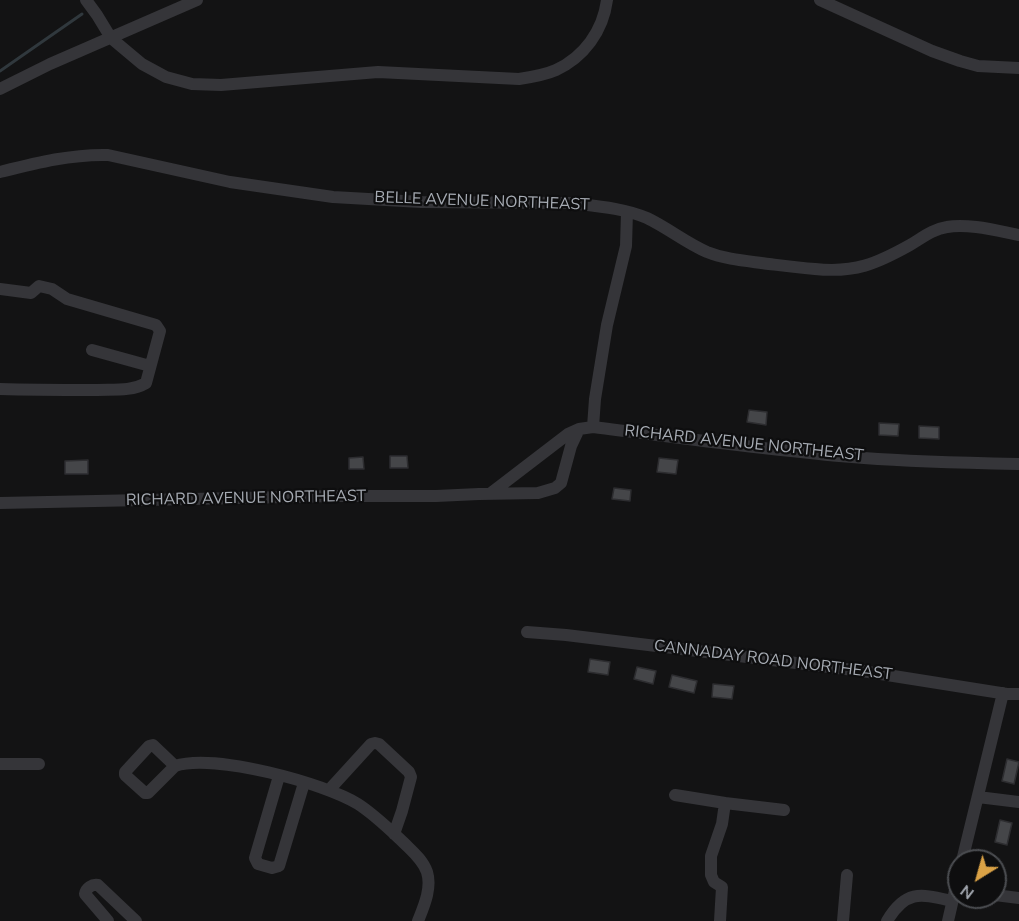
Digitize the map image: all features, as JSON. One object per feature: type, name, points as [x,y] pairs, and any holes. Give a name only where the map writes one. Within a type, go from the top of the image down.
[{"type":"street","points":[[86,0],[111,38],[142,64],[166,77],[192,84],[221,85],[378,72],[519,79],[540,75],[555,71],[583,52],[601,23],[607,0]]},
{"type":"street","points":[[0,89],[31,73],[197,0]]},
{"type":"street","points":[[820,0],[932,51],[960,61],[978,66],[1019,68]]},
{"type":"street","name":"BELLE AVENUE NORTHEAST","points":[[0,172],[66,157],[108,155],[230,182],[333,197],[411,201],[571,203],[597,206],[646,218],[707,252],[724,258],[815,269],[835,270],[873,264],[946,227],[957,226],[1019,235]]},
{"type":"street","points":[[593,427],[595,399],[607,325],[626,246],[627,212]]},
{"type":"street","points":[[0,289],[31,293],[39,286],[52,288],[67,299],[156,325],[160,331],[146,383],[140,387],[49,391],[0,389]]},
{"type":"street","points":[[92,350],[150,366]]},
{"type":"street","name":"RICHARD AVENUE NORTHEAST","points":[[491,494],[568,434],[579,429],[593,427],[839,456],[1019,464]]},
{"type":"street","name":"RICHARD AVENUE NORTHEAST","points":[[0,503],[538,493],[555,488],[563,479],[569,453],[579,429]]},
{"type":"street","name":"CANNADAY ROAD NORTHEAST","points":[[527,632],[862,671],[1019,694]]},
{"type":"street","points":[[965,849],[1003,693]]},
{"type":"street","points":[[329,790],[371,744],[379,744],[409,772],[411,777],[394,834]]},
{"type":"street","points":[[176,766],[191,763],[242,767],[329,790],[357,804],[373,815],[416,855],[427,872],[427,898],[418,921]]},
{"type":"street","points":[[0,764],[39,764]]},
{"type":"street","points":[[279,776],[255,858],[258,864],[272,868],[279,866],[304,783]]},
{"type":"street","points":[[675,795],[784,810]]},
{"type":"street","points":[[978,797],[1019,802]]},
{"type":"street","points":[[720,921],[722,887],[714,882],[711,875],[711,856],[723,824],[725,803]]},
{"type":"street","points":[[843,921],[847,875]]},
{"type":"street","points":[[108,921],[86,897],[89,887],[98,885],[136,921]]},
{"type":"street","points":[[887,921],[900,903],[911,897],[947,893]]},
{"type":"building","points":[[749,410],[767,412],[766,425],[747,422]]},
{"type":"building","points":[[879,423],[899,424],[898,436],[879,435]]},
{"type":"building","points":[[919,426],[939,427],[939,439],[919,438]]},
{"type":"building","points":[[390,456],[407,456],[408,468],[390,468]]},
{"type":"building","points":[[363,457],[364,469],[349,469],[349,458]]},
{"type":"building","points":[[659,458],[678,460],[676,474],[657,472]]},
{"type":"building","points":[[88,460],[88,474],[65,474],[65,461]]},
{"type":"building","points":[[614,488],[631,490],[630,501],[612,499]]},
{"type":"building","points":[[590,659],[610,662],[608,675],[588,672]]},
{"type":"building","points":[[637,667],[656,671],[653,684],[634,679]]},
{"type":"building","points":[[672,675],[697,681],[694,693],[669,687]]},
{"type":"building","points":[[713,684],[734,686],[732,699],[712,697]]},
{"type":"building","points":[[1007,759],[1019,762],[1014,784],[1002,781]]},
{"type":"building","points":[[1000,820],[1012,823],[1007,845],[995,842]]},
{"type":"waterway","points":[[0,71],[82,14]]}]
